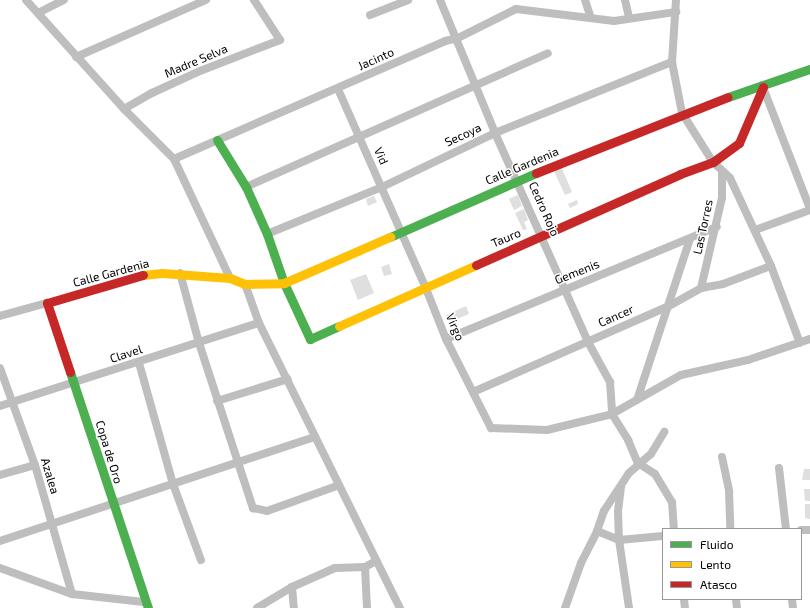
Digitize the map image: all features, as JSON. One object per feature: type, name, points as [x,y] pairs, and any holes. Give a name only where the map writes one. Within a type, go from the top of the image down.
[{"type":"street","points":[[26,0],[124,109],[174,158],[230,278]]},
{"type":"street","points":[[38,13],[64,0]]},
{"type":"street","points":[[76,57],[206,0]]},
{"type":"street","name":"Madre Selva","points":[[124,109],[152,92],[200,71],[280,40],[254,0]]},
{"type":"street","points":[[370,15],[408,0]]},
{"type":"street","name":"Cedro Rojo","points":[[440,0],[458,38],[475,85],[495,133],[518,180],[588,342],[610,382],[612,414]]},
{"type":"street","points":[[585,0],[592,18]]},
{"type":"street","points":[[625,0],[629,17]]},
{"type":"street","points":[[676,0],[672,62],[682,113],[713,162],[730,178],[755,230],[800,344]]},
{"type":"street","name":"Jacinto","points":[[174,158],[338,89],[445,41],[458,38],[516,9],[614,21],[629,17],[676,12]]},
{"type":"street","points":[[246,187],[548,53]]},
{"type":"street","name":"Secoya","points":[[267,234],[382,187],[495,133],[672,62]]},
{"type":"street","name":"Calle Gardenia","points":[[0,316],[143,275],[180,273],[230,278],[245,284],[284,283],[402,233],[518,180],[682,113],[810,69]]},
{"type":"street","points":[[713,162],[739,142],[763,86]]},
{"type":"street","points":[[755,230],[810,210],[763,86]]},
{"type":"street","name":"Vid","points":[[338,89],[402,233]]},
{"type":"street","points":[[217,140],[246,187],[267,234],[284,283]]},
{"type":"street","name":"Tauro","points":[[284,283],[310,339],[425,286],[680,174],[713,162]]},
{"type":"street","name":"Las Torres","points":[[701,288],[722,198],[722,171]]},
{"type":"street","name":"Gemenis","points":[[446,339],[716,227]]},
{"type":"street","name":"Virgo","points":[[402,233],[446,339],[491,428],[548,430],[612,414]]},
{"type":"street","points":[[637,400],[690,239]]},
{"type":"street","name":"Cancer","points":[[473,392],[669,306],[701,288],[722,284],[770,266]]},
{"type":"street","points":[[180,273],[217,401],[239,462],[253,508],[267,511],[337,486]]},
{"type":"street","points":[[245,284],[259,323],[288,379],[337,486],[400,608]]},
{"type":"street","name":"Copa de Oro","points":[[47,303],[75,383],[146,605]]},
{"type":"street","name":"Clavel","points":[[0,406],[139,363],[259,323]]},
{"type":"street","points":[[674,528],[672,502],[655,474],[638,463],[628,440],[612,414],[681,374],[748,360],[800,344],[810,339]]},
{"type":"street","points":[[139,363],[173,484],[201,560]]},
{"type":"street","name":"Azalea","points":[[0,368],[35,465],[72,594]]},
{"type":"street","points":[[217,401],[288,379]]},
{"type":"street","points":[[565,608],[581,563],[597,531],[604,511],[638,463],[651,454],[664,432]]},
{"type":"street","points":[[0,541],[112,502],[173,484],[315,437]]},
{"type":"street","points":[[722,457],[729,491],[730,528]]},
{"type":"street","points":[[0,475],[35,465]]},
{"type":"street","points":[[779,468],[786,528]]},
{"type":"street","points":[[621,486],[618,512],[619,540],[629,608]]},
{"type":"street","points":[[597,531],[619,540],[662,536]]},
{"type":"street","points":[[257,608],[292,587],[335,568],[365,567],[376,561]]},
{"type":"street","points":[[365,567],[367,608]]},
{"type":"street","points":[[0,568],[72,594],[146,605]]},
{"type":"street","points":[[292,587],[294,608]]},
{"type":"building","points":[[561,166],[572,192],[565,195],[553,169]]},
{"type":"building","points":[[518,195],[522,206],[514,210],[509,199]]},
{"type":"building","points":[[374,196],[377,202],[368,206],[366,199]]},
{"type":"building","points":[[577,200],[578,204],[570,208],[568,204]]},
{"type":"building","points":[[524,209],[528,220],[524,222],[527,229],[523,230],[515,213]]},
{"type":"building","points":[[389,264],[392,274],[384,276],[381,267]]},
{"type":"building","points":[[366,274],[374,293],[358,300],[350,280]]},
{"type":"building","points":[[466,306],[469,314],[450,322],[446,315]]},
{"type":"building","points":[[804,469],[810,469],[810,480],[802,480]]},
{"type":"building","points":[[804,489],[810,489],[810,501],[805,501]]},
{"type":"building","points":[[805,504],[810,504],[810,519],[805,518]]},
{"type":"traffic: fast","points":[[728,97],[810,69]]},
{"type":"traffic: fast","points":[[217,140],[246,187],[267,234],[284,283],[310,339],[339,326]]},
{"type":"traffic: fast","points":[[390,237],[536,173]]},
{"type":"traffic: fast","points":[[70,372],[148,608]]},
{"type":"traffic: slow","points":[[143,275],[162,273],[230,278],[245,284],[284,283],[390,237]]},
{"type":"traffic: slow","points":[[339,326],[476,265]]},
{"type":"traffic: jam","points":[[476,265],[680,174],[713,162],[739,143],[763,87]]},
{"type":"traffic: jam","points":[[536,173],[728,97]]},
{"type":"traffic: jam","points":[[70,372],[47,303],[143,275]]}]
